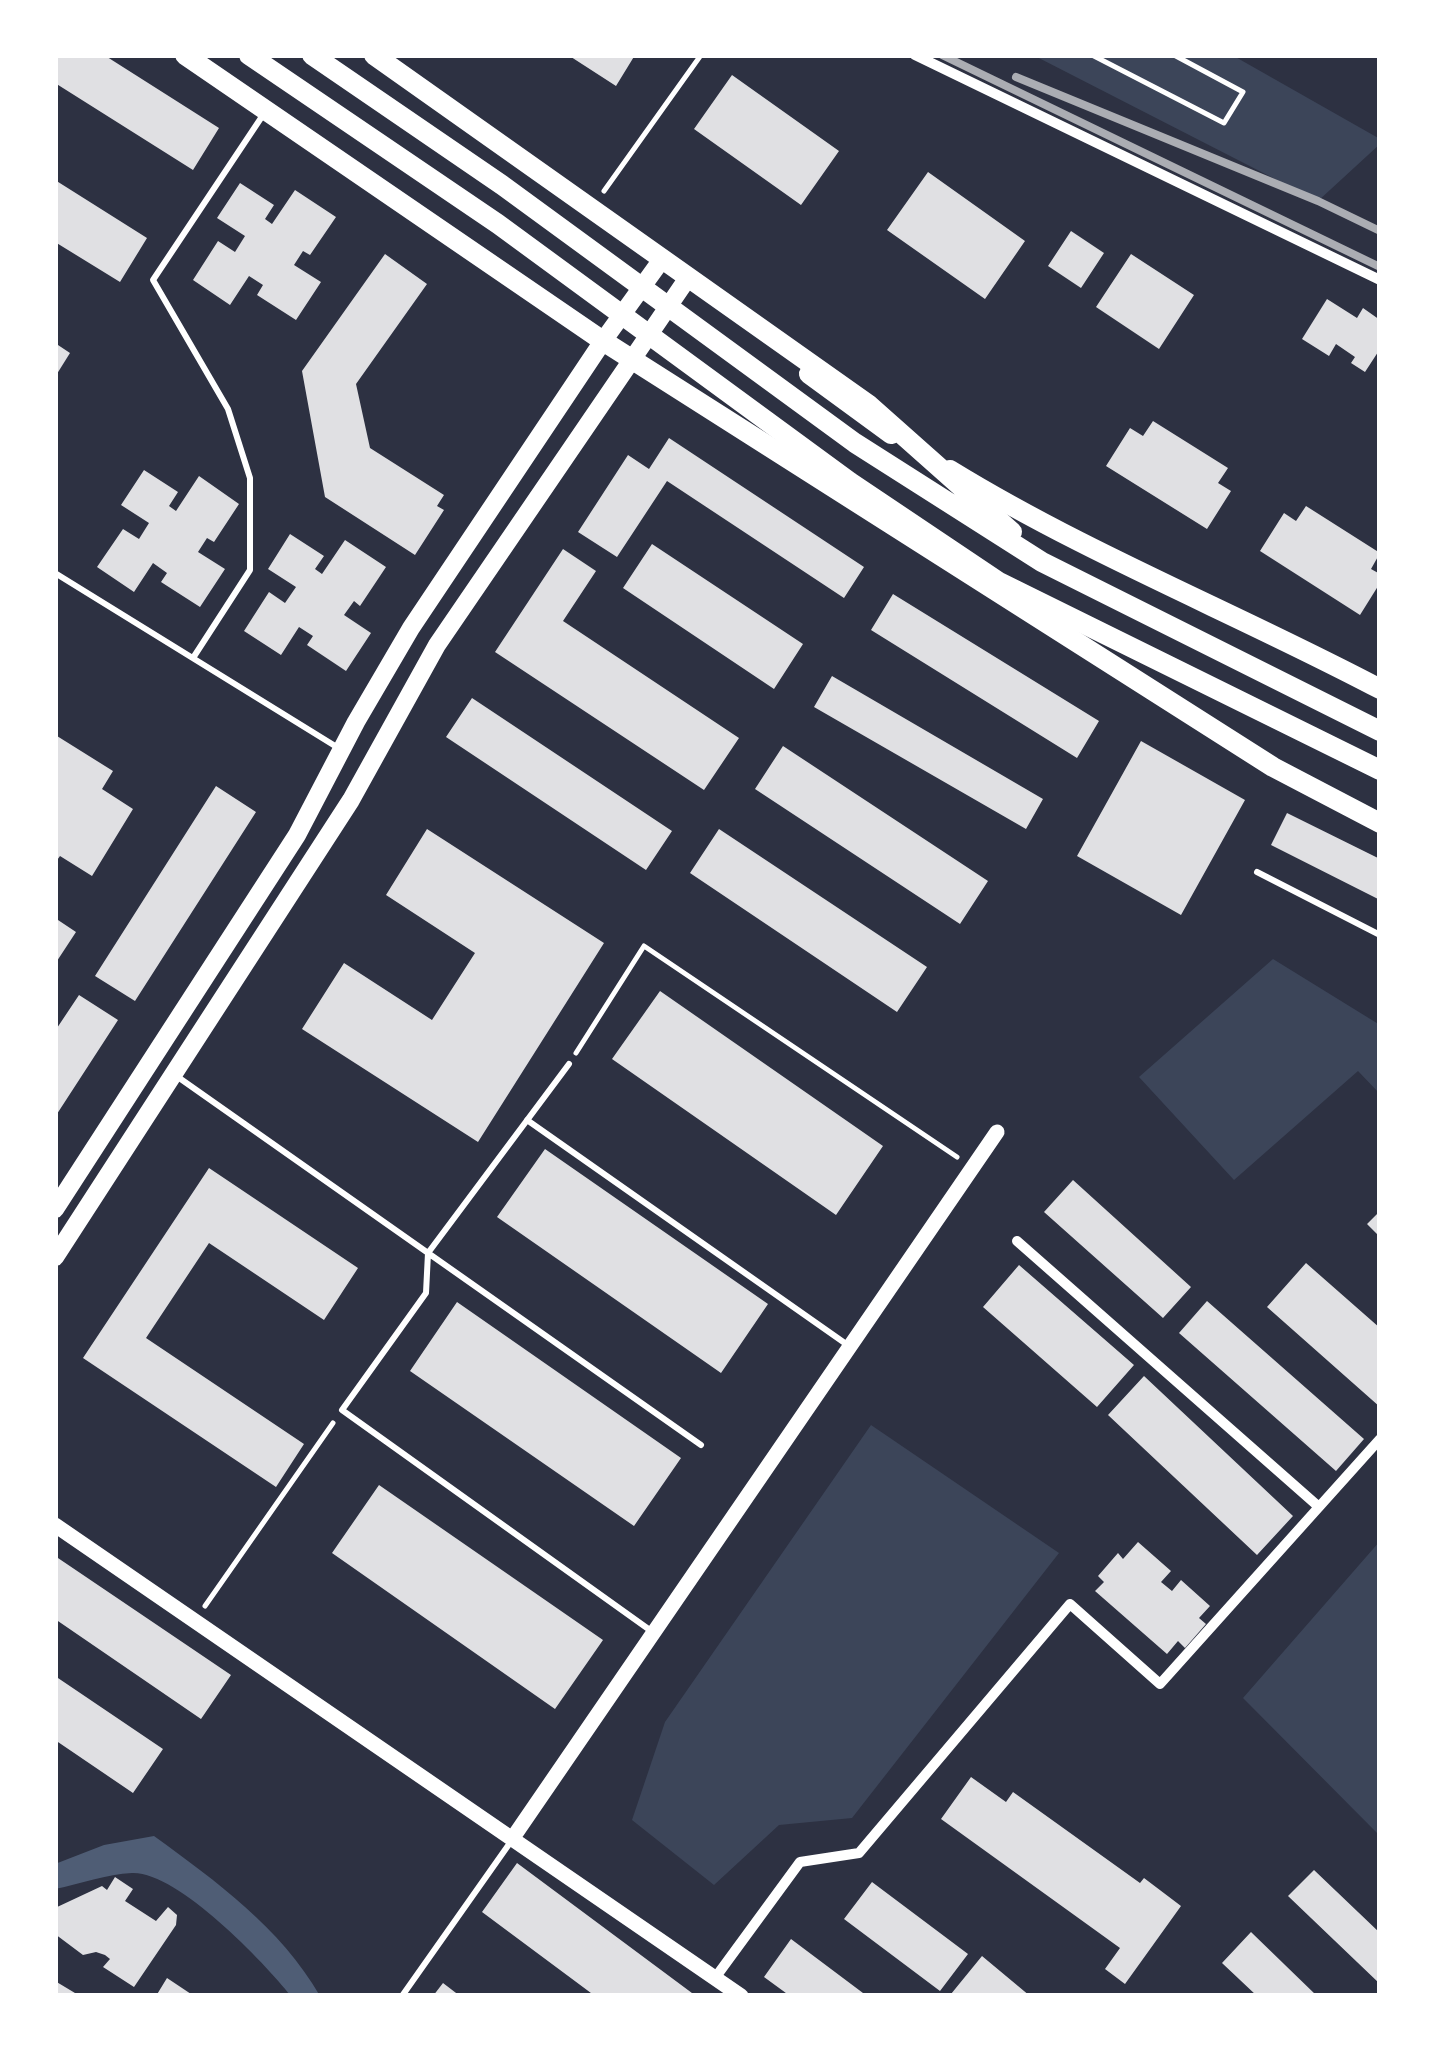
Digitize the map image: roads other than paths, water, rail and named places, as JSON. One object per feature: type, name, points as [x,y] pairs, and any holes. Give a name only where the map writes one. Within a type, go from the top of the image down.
[{"type":"main road","points":[[185,55],[603,341],[1273,767],[1376,815]]},
{"type":"main road","points":[[249,55],[498,224],[850,482],[999,582],[1380,770]]},
{"type":"main road","points":[[312,55],[502,185],[856,443],[1042,562],[1380,731]]},
{"type":"main road","points":[[361,55],[660,262],[884,430],[1053,528],[1292,642],[1380,689]]},
{"type":"main road","points":[[374,55],[869,405],[972,494],[1042,562]]},
{"type":"main road","points":[[55,1210],[296,834],[411,628],[660,262]]},
{"type":"main road","points":[[55,1257],[351,800],[437,645],[686,282]]},
{"type":"street","points":[[914,55],[1380,280]]},
{"type":"street","points":[[512,1839],[997,1132]]},
{"type":"street","points":[[1017,1242],[1319,1507]]},
{"type":"street","points":[[715,1978],[800,1862],[859,1853],[1070,1604],[1160,1684],[1380,1439]]},
{"type":"street","points":[[55,1526],[741,1996]]},
{"type":"lane","points":[[193,658],[250,570],[250,478],[228,409],[152,280],[267,110]]},
{"type":"lane","points":[[55,573],[342,750]]},
{"type":"lane","points":[[1257,872],[1380,935]]},
{"type":"lane","points":[[569,1064],[428,1253],[426,1293],[342,1410],[654,1633]]},
{"type":"lane","points":[[174,1074],[701,1445]]},
{"type":"lane","points":[[527,1120],[850,1347]]},
{"type":"lane","points":[[402,1996],[512,1839]]},
{"type":"railway","points":[[942,55],[1380,267]]},
{"type":"railway","points":[[1016,77],[1318,201],[1380,231]]}]
